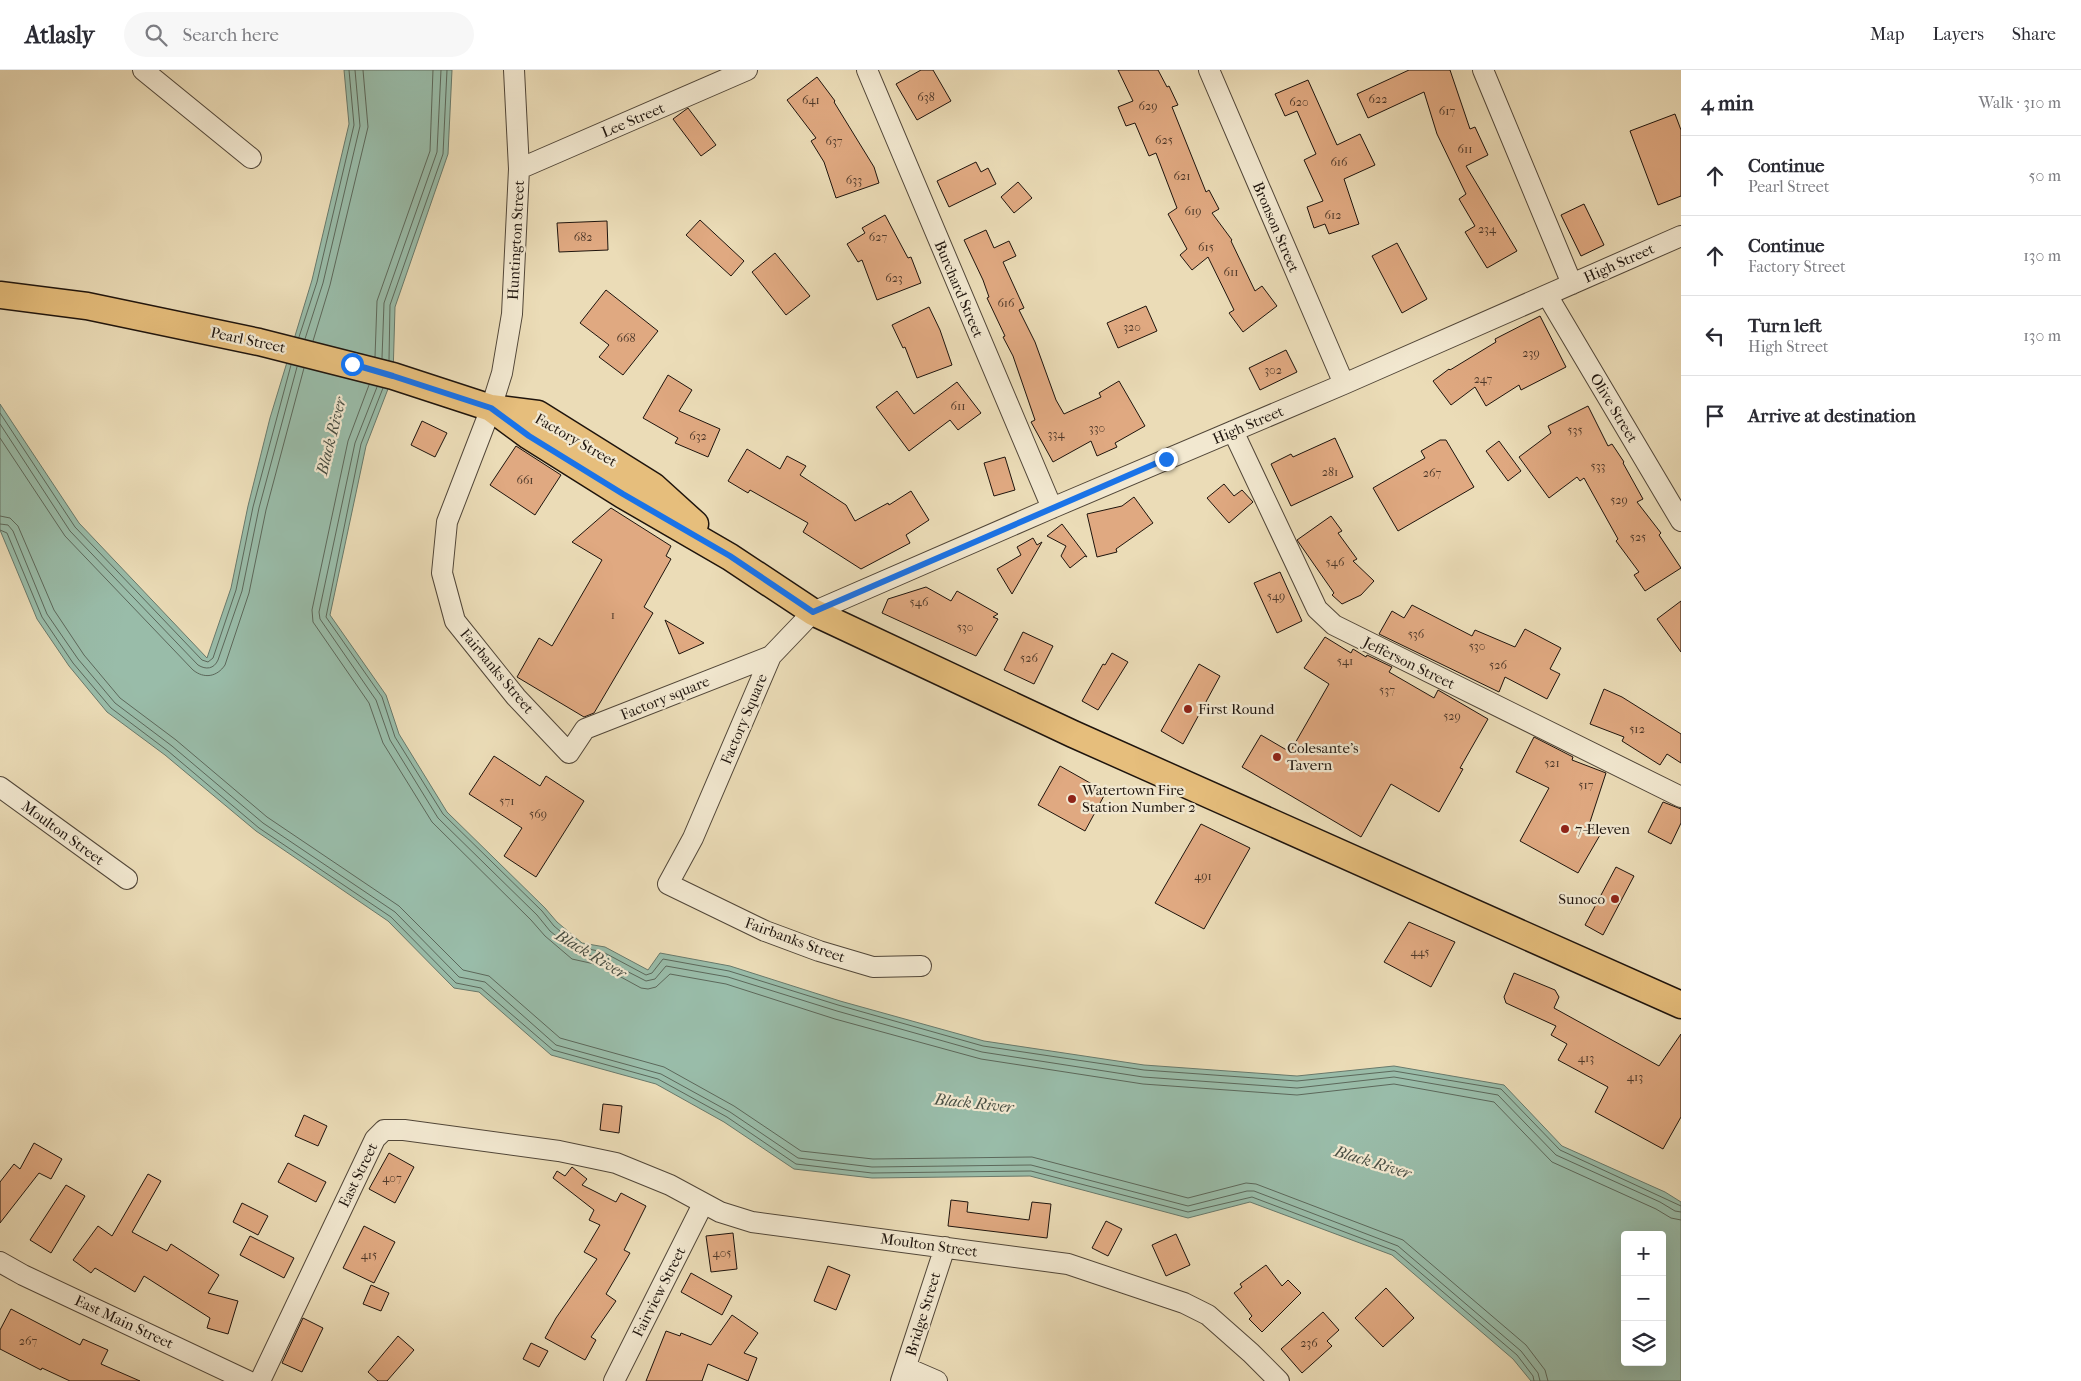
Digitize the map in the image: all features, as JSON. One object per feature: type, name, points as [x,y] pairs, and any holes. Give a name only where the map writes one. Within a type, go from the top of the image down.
[{"type":"main road","name":"Pearl Street","points":[[0,295],[87,306],[259,342],[352,364],[491,408]]},
{"type":"main road","name":"Factory Street","points":[[491,408],[529,436],[623,494],[730,556],[813,612],[1072,734],[1680,1003]]},
{"type":"street","points":[[143,70],[251,158]]},
{"type":"street","name":"Huntington Street","points":[[491,408],[502,373],[512,314],[519,169],[514,70]]},
{"type":"street","name":"Lee Street","points":[[519,169],[747,70]]},
{"type":"street","name":"Burchard Street","points":[[867,70],[1052,508]]},
{"type":"street","name":"Bronson Street","points":[[1208,70],[1344,384]]},
{"type":"street","points":[[1483,70],[1572,284]]},
{"type":"street","name":"High Street","points":[[813,612],[1344,384],[1681,236]]},
{"type":"street","name":"Olive Street","points":[[1547,295],[1681,521]]},
{"type":"street","name":"Fairbanks Street","points":[[491,408],[447,522],[442,573],[455,621],[516,697],[569,753]]},
{"type":"street","name":"Jefferson Street","points":[[1234,431],[1318,609],[1334,626],[1681,797]]},
{"type":"street","name":"Factory Square","points":[[693,838],[771,656],[813,612]]},
{"type":"street","name":"Factory square","points":[[569,753],[585,729],[771,656]]},
{"type":"street","name":"Moulton Street","points":[[0,787],[127,879]]},
{"type":"street","name":"Fairbanks Street","points":[[693,838],[668,884],[765,931],[818,951],[873,967],[921,966]]},
{"type":"street","name":"East Street","points":[[260,1381],[375,1139],[384,1130],[404,1130],[559,1151]]},
{"type":"street","name":"Moulton Street","points":[[559,1151],[616,1163],[670,1185],[720,1212],[752,1222],[1068,1264],[1184,1303],[1208,1315],[1251,1352],[1278,1381]]},
{"type":"street","name":"Fairview Street","points":[[614,1381],[703,1204]]},
{"type":"street","name":"Bridge Street","points":[[904,1374],[944,1247]]},
{"type":"street","name":"East Main Street","points":[[0,1262],[23,1275],[248,1381]]},
{"type":"street","points":[[904,1374],[937,1381]]},
{"type":"water","name":"Black River","points":[[344,70],[452,70],[448,154],[395,307],[393,376],[366,446],[330,615],[386,695],[399,734],[447,812],[557,922],[582,943],[605,947],[648,970],[660,953],[730,966],[840,1001],[984,1041],[1144,1065],[1297,1076],[1394,1066],[1504,1085],[1562,1146],[1665,1192],[1681,1202],[1681,1381],[1531,1381],[1513,1359],[1392,1255],[1250,1202],[1188,1218],[1030,1176],[872,1178],[794,1169],[724,1122],[656,1084],[551,1055],[479,992],[454,988],[388,921],[256,831],[165,755],[107,712],[69,666],[37,619],[0,530],[0,404],[79,523],[207,658],[231,588],[248,506],[270,418],[312,280],[349,124]]},
{"type":"building","points":[[921,70],[933,70],[951,101],[917,120],[896,84]]},
{"type":"building","points":[[1118,70],[1158,70],[1167,87],[1169,86],[1178,105],[1172,107],[1206,192],[1209,190],[1219,209],[1212,213],[1232,240],[1255,291],[1262,286],[1277,306],[1243,332],[1229,313],[1234,310],[1208,257],[1192,270],[1180,255],[1187,249],[1168,214],[1177,208],[1156,153],[1149,156],[1135,123],[1126,126],[1118,107],[1133,101]]},
{"type":"building","points":[[1409,70],[1450,70],[1470,129],[1475,127],[1488,155],[1466,166],[1517,251],[1487,268],[1465,232],[1475,226],[1459,199],[1466,194],[1437,134],[1424,92],[1368,118],[1357,94]]},
{"type":"building","points":[[817,77],[835,101],[874,167],[879,183],[836,198],[824,162],[811,141],[816,138],[787,100]]},
{"type":"building","points":[[1308,80],[1337,145],[1360,134],[1375,165],[1344,179],[1359,224],[1329,234],[1325,224],[1314,228],[1307,207],[1323,201],[1304,160],[1316,154],[1297,111],[1285,116],[1275,94]]},
{"type":"building","points":[[688,108],[716,145],[701,156],[673,119]]},
{"type":"building","points":[[1675,114],[1681,130],[1681,196],[1658,205],[1630,131]]},
{"type":"building","points":[[976,162],[981,172],[988,168],[996,184],[949,207],[937,181]]},
{"type":"building","points":[[1018,182],[1032,198],[1014,213],[1001,197]]},
{"type":"building","points":[[1584,204],[1604,245],[1581,256],[1561,215]]},
{"type":"building","points":[[885,215],[908,258],[911,257],[921,283],[877,300],[862,260],[858,262],[847,244],[865,233],[862,228]]},
{"type":"building","points":[[700,220],[744,261],[731,276],[686,235]]},
{"type":"building","points":[[607,221],[608,250],[559,252],[557,223]]},
{"type":"building","points":[[986,230],[994,248],[1009,241],[1016,256],[1003,262],[1024,308],[1019,310],[1035,342],[1056,400],[1064,414],[1101,397],[1099,393],[1119,381],[1145,426],[1115,443],[1117,447],[1097,456],[1091,441],[1053,462],[1031,422],[1035,420],[1013,356],[987,298],[989,297],[983,280],[964,240]]},
{"type":"building","points":[[1397,243],[1427,299],[1402,313],[1372,256]]},
{"type":"building","points":[[775,253],[810,296],[786,315],[752,272]]},
{"type":"building","points":[[606,290],[658,331],[623,375],[599,357],[609,345],[580,323]]},
{"type":"building","points":[[1146,306],[1157,331],[1118,348],[1107,323]]},
{"type":"building","points":[[929,307],[940,330],[952,365],[917,378],[905,347],[903,348],[892,325]]},
{"type":"building","points":[[1540,316],[1566,367],[1521,390],[1519,385],[1486,406],[1475,387],[1451,405],[1433,381],[1449,369],[1496,342],[1495,339]]},
{"type":"building","points":[[1286,350],[1297,372],[1260,390],[1249,368]]},
{"type":"building","points":[[668,375],[692,390],[679,411],[720,429],[708,457],[675,443],[678,438],[643,418]]},
{"type":"building","points":[[957,382],[981,413],[958,430],[950,420],[909,451],[876,407],[897,391],[914,414]]},
{"type":"building","points":[[1588,406],[1608,446],[1612,444],[1624,462],[1643,499],[1637,502],[1661,533],[1659,535],[1681,568],[1645,591],[1634,575],[1639,572],[1616,541],[1618,539],[1584,478],[1580,481],[1577,477],[1549,498],[1519,457],[1551,433],[1548,426]]},
{"type":"building","points":[[422,421],[447,433],[435,457],[411,445]]},
{"type":"building","points":[[1335,438],[1353,477],[1291,506],[1271,464],[1291,454],[1293,457]]},
{"type":"building","points":[[1440,440],[1446,440],[1474,487],[1398,531],[1373,488],[1425,458],[1421,451]]},
{"type":"building","points":[[1499,441],[1521,471],[1508,481],[1486,451]]},
{"type":"building","points":[[516,446],[561,475],[535,515],[490,485]]},
{"type":"building","points":[[747,449],[780,469],[787,456],[806,466],[800,475],[846,505],[855,521],[888,503],[889,505],[911,491],[929,520],[906,535],[910,543],[861,569],[803,532],[808,523],[750,490],[748,493],[728,481]]},
{"type":"building","points":[[1005,457],[1015,490],[994,496],[984,463]]},
{"type":"building","points":[[1224,484],[1234,496],[1242,490],[1253,502],[1229,523],[1207,498]]},
{"type":"building","points":[[1134,497],[1153,523],[1116,549],[1117,552],[1097,557],[1087,514],[1122,506]]},
{"type":"building","points":[[611,508],[671,546],[666,556],[671,559],[644,607],[653,613],[594,713],[584,717],[517,677],[539,638],[552,646],[602,560],[572,542]]},
{"type":"building","points":[[1331,516],[1342,531],[1338,533],[1357,559],[1353,561],[1374,581],[1361,595],[1342,604],[1332,595],[1334,593],[1297,540]]},
{"type":"building","points":[[1062,524],[1087,557],[1085,556],[1070,568],[1061,556],[1066,546],[1047,536]]},
{"type":"building","points":[[1033,538],[1037,545],[1042,542],[1012,594],[997,569],[1021,555],[1017,547]]},
{"type":"building","points":[[1280,572],[1302,621],[1277,633],[1254,583]]},
{"type":"building","points":[[926,587],[951,601],[957,591],[998,614],[993,617],[998,619],[976,656],[882,613],[888,599]]},
{"type":"building","points":[[1681,601],[1681,652],[1657,619]]},
{"type":"building","points":[[1412,605],[1472,636],[1475,630],[1515,647],[1525,629],[1561,648],[1550,669],[1560,674],[1547,699],[1505,677],[1499,692],[1379,634],[1392,611],[1404,618]]},
{"type":"building","points":[[665,620],[704,643],[679,654]]},
{"type":"building","points":[[1023,632],[1053,646],[1034,684],[1004,670]]},
{"type":"building","points":[[1325,637],[1351,653],[1353,649],[1366,657],[1367,655],[1392,667],[1389,672],[1434,698],[1438,690],[1488,719],[1460,768],[1463,769],[1439,812],[1391,784],[1361,837],[1242,767],[1261,735],[1290,752],[1329,684],[1304,668]]},
{"type":"building","points":[[1112,653],[1128,662],[1098,710],[1082,701],[1103,664],[1105,665]]},
{"type":"building","points":[[1199,664],[1220,676],[1183,744],[1161,731]]},
{"type":"building","points":[[1604,689],[1622,697],[1681,734],[1681,763],[1667,754],[1660,765],[1622,741],[1624,737],[1590,724]]},
{"type":"building","points":[[1534,737],[1573,757],[1572,760],[1606,773],[1588,828],[1600,835],[1578,873],[1520,841],[1549,788],[1516,772]]},
{"type":"building","points":[[494,756],[540,786],[546,776],[584,801],[536,877],[504,856],[522,828],[469,794]]},
{"type":"building","name":"Watertown Fire Station Number 2","points":[[1060,766],[1106,792],[1085,831],[1038,805]]},
{"type":"building","points":[[1663,802],[1681,809],[1681,823],[1671,844],[1648,832]]},
{"type":"building","points":[[1201,824],[1250,848],[1204,929],[1155,903]]},
{"type":"building","points":[[1616,867],[1634,876],[1603,935],[1585,925]]},
{"type":"building","points":[[1409,922],[1455,942],[1431,987],[1384,962]]},
{"type":"building","points":[[1514,973],[1555,990],[1559,997],[1554,1008],[1659,1066],[1681,1034],[1681,1117],[1663,1149],[1595,1112],[1608,1087],[1558,1060],[1567,1044],[1551,1035],[1556,1026],[1506,1003],[1504,997]]},
{"type":"building","points":[[603,1104],[622,1106],[619,1133],[600,1130]]},
{"type":"building","points":[[304,1115],[327,1126],[318,1146],[295,1136]]},
{"type":"building","points":[[34,1143],[62,1159],[51,1179],[39,1173],[0,1223],[0,1182],[14,1164],[20,1169]]},
{"type":"building","points":[[389,1153],[414,1167],[395,1203],[369,1189]]},
{"type":"building","points":[[288,1163],[326,1182],[316,1202],[278,1182]]},
{"type":"building","points":[[572,1167],[587,1179],[582,1185],[616,1202],[621,1193],[646,1206],[624,1250],[630,1253],[606,1294],[616,1301],[591,1337],[596,1340],[585,1360],[545,1338],[556,1318],[597,1259],[584,1252],[600,1225],[589,1220],[594,1210],[553,1178],[557,1171],[565,1176]]},
{"type":"building","points":[[148,1174],[161,1181],[132,1232],[167,1251],[171,1244],[219,1275],[208,1293],[238,1301],[228,1334],[207,1328],[210,1318],[144,1276],[135,1292],[95,1268],[91,1273],[73,1260],[98,1226],[112,1236]]},
{"type":"building","points":[[66,1185],[85,1196],[51,1253],[30,1240]]},
{"type":"building","points":[[951,1200],[968,1202],[967,1212],[1029,1220],[1032,1202],[1051,1204],[1047,1238],[948,1226]]},
{"type":"building","points":[[242,1203],[268,1216],[258,1235],[233,1222]]},
{"type":"building","points":[[1106,1221],[1122,1229],[1108,1256],[1092,1248]]},
{"type":"building","points":[[364,1226],[395,1242],[374,1283],[343,1268]]},
{"type":"building","points":[[733,1233],[737,1269],[711,1272],[706,1236]]},
{"type":"building","points":[[1176,1234],[1190,1265],[1166,1276],[1152,1245]]},
{"type":"building","points":[[250,1236],[294,1258],[284,1278],[240,1255]]},
{"type":"building","points":[[1266,1265],[1282,1286],[1288,1280],[1301,1293],[1262,1332],[1249,1319],[1252,1316],[1234,1293],[1242,1287],[1240,1284]]},
{"type":"building","points":[[828,1266],[850,1275],[836,1310],[814,1301]]},
{"type":"building","points":[[691,1273],[732,1296],[722,1315],[681,1292]]},
{"type":"building","points":[[371,1285],[389,1293],[381,1311],[363,1304]]},
{"type":"building","points":[[1386,1288],[1414,1318],[1383,1347],[1355,1318]]},
{"type":"building","points":[[11,1309],[80,1345],[83,1339],[108,1350],[101,1364],[140,1381],[70,1381],[42,1368],[41,1370],[0,1349],[0,1330]]},
{"type":"building","points":[[1323,1312],[1339,1330],[1327,1341],[1332,1346],[1302,1373],[1281,1349]]},
{"type":"building","points":[[732,1315],[758,1333],[744,1353],[757,1358],[748,1381],[708,1364],[702,1381],[646,1381],[666,1331],[680,1336],[681,1333],[711,1345]]},
{"type":"building","points":[[303,1318],[323,1328],[302,1372],[282,1363]]},
{"type":"building","points":[[398,1336],[414,1350],[387,1381],[378,1381],[368,1372]]},
{"type":"building","points":[[531,1343],[548,1351],[539,1367],[523,1359]]},
{"type":"place","name":"First Round","points":[[1188,709]]},
{"type":"place","name":"Colesante's Tavern","points":[[1277,757]]},
{"type":"place","name":"Watertown Fire Station Number 2","points":[[1072,799]]},
{"type":"place","name":"7-Eleven","points":[[1565,829]]},
{"type":"place","name":"Sunoco","points":[[1615,899]]},
{"type":"route","points":[[352,364],[491,408],[529,436],[623,494],[730,556],[813,612],[1166,459]]}]
